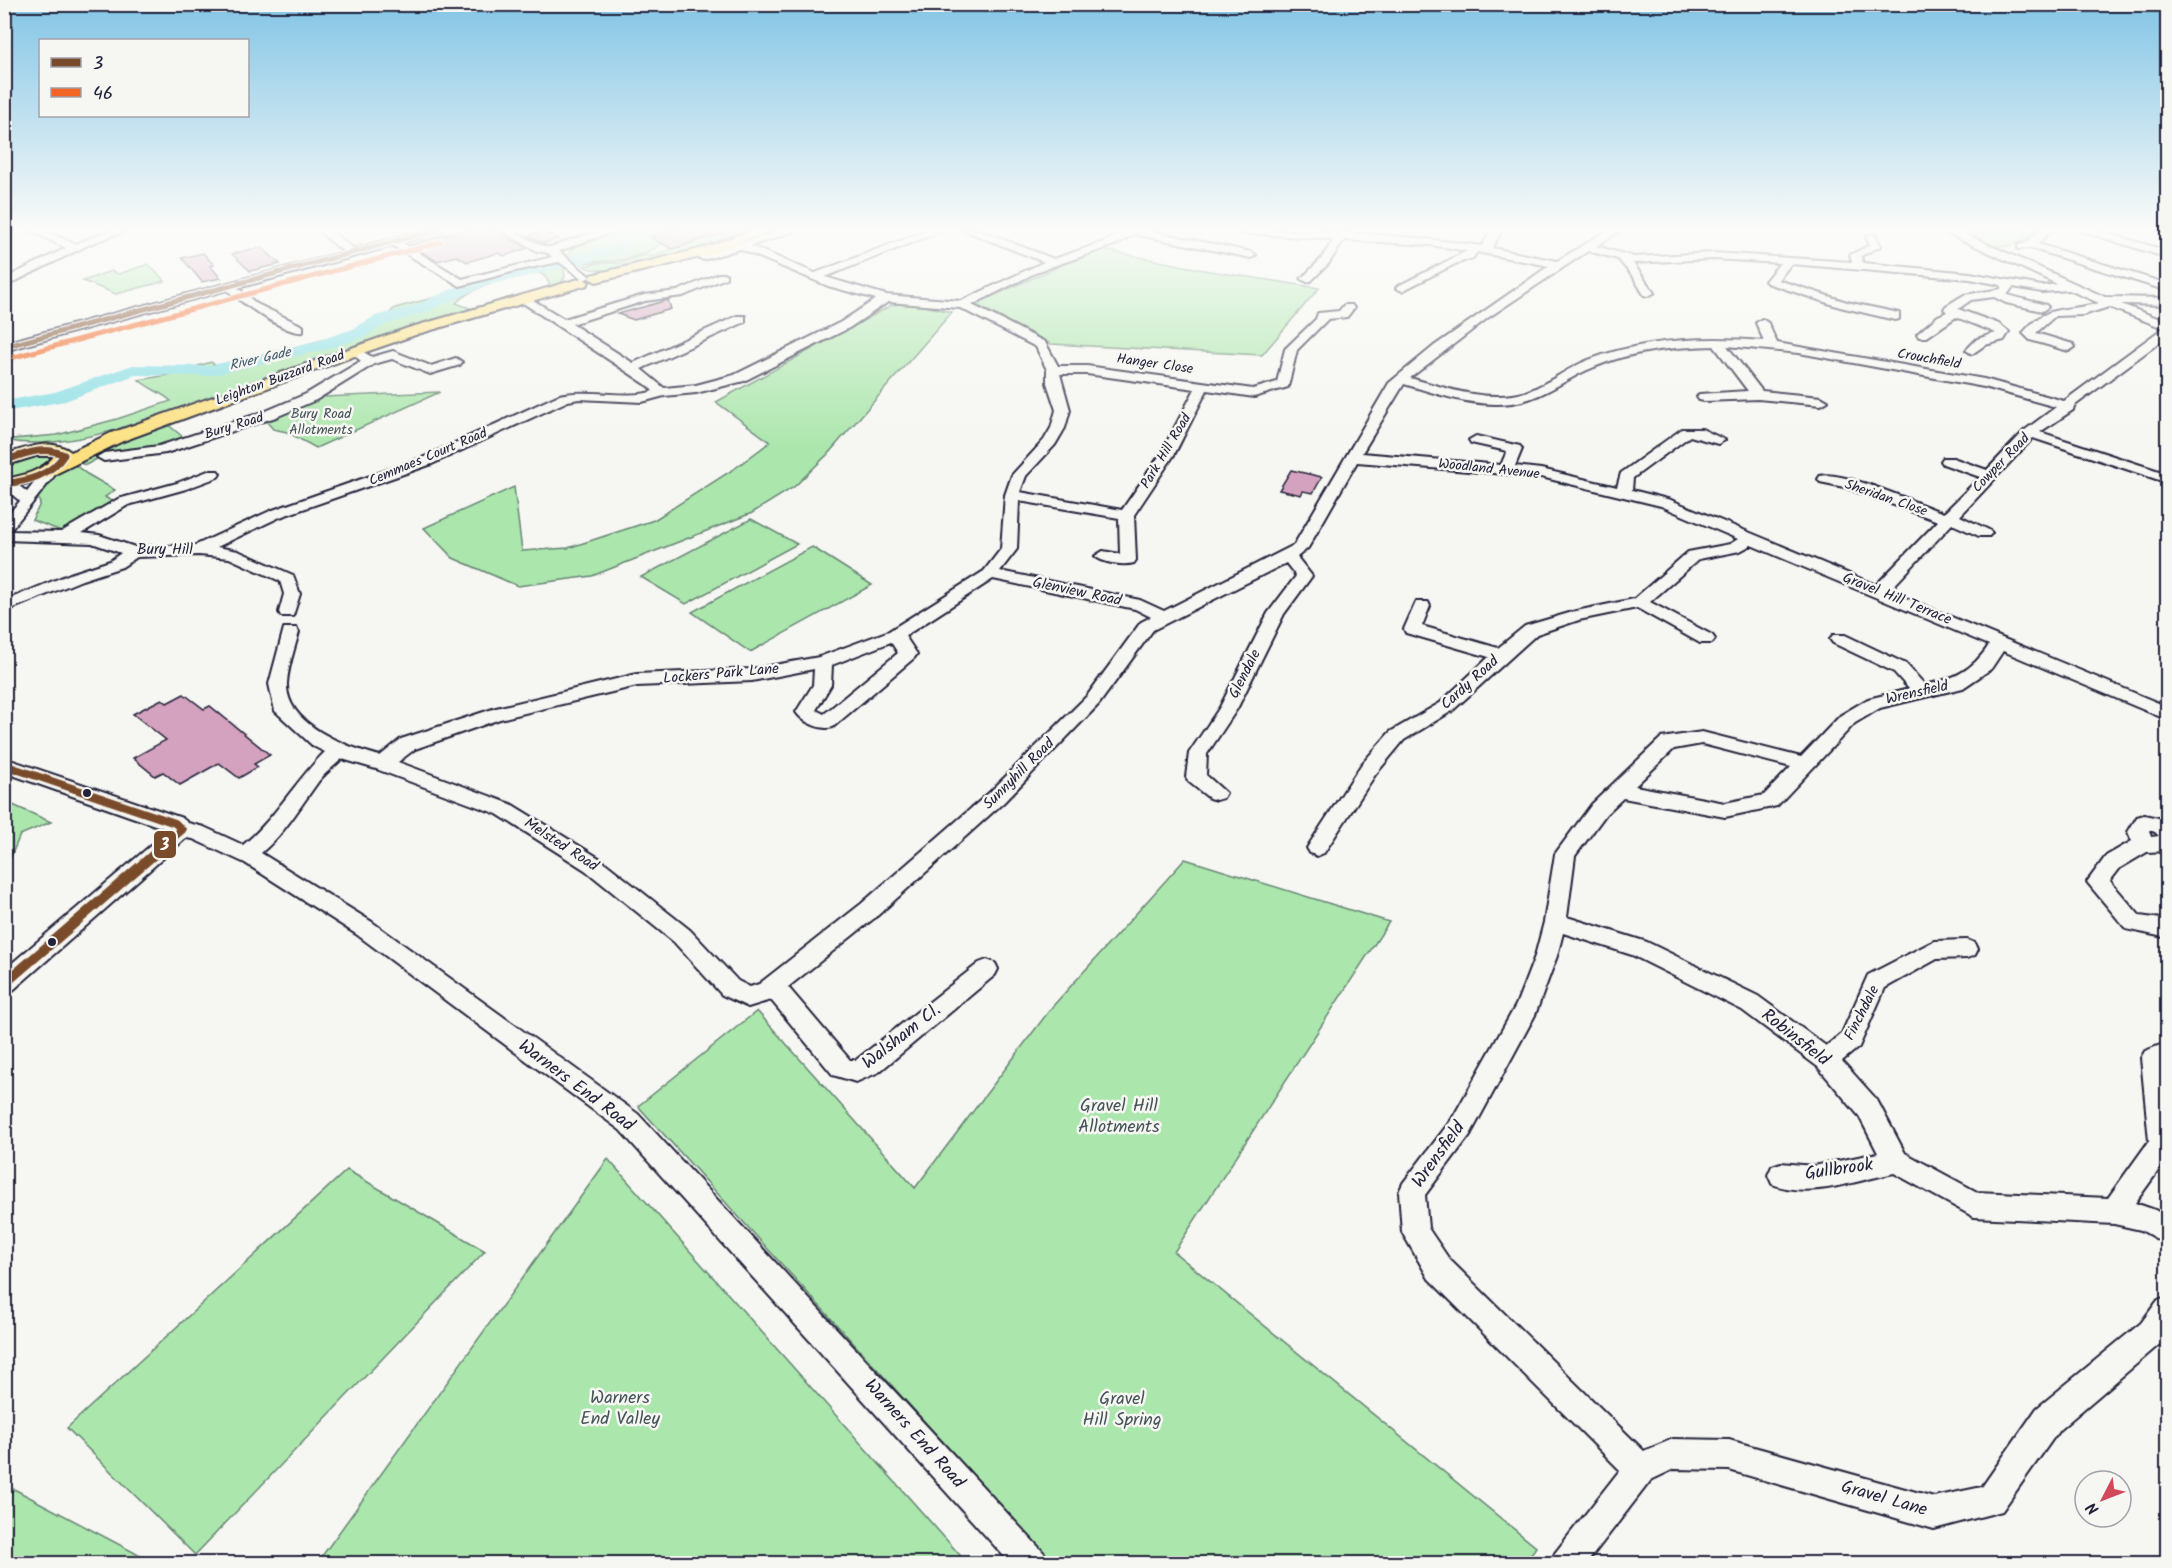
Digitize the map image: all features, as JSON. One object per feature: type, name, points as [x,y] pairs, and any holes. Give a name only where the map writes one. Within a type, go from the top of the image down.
[{"type":"main road","name":"Leighton Buzzard Road","points":[[51,458],[117,437],[413,331],[510,303]]},
{"type":"main road","points":[[4,443],[51,458]]},
{"type":"main road","points":[[4,461],[51,458]]},
{"type":"main road","points":[[6,484],[27,480],[51,458]]},
{"type":"street","points":[[4,347],[169,303]]},
{"type":"street","points":[[250,303],[299,329]]},
{"type":"street","points":[[531,303],[631,369],[661,392]]},
{"type":"street","points":[[562,323],[627,303]]},
{"type":"street","name":"Cemmaes Court Road","points":[[199,550],[275,514],[427,461],[564,398],[579,395],[642,398],[655,396],[661,392],[696,389],[739,378],[845,325],[878,303]]},
{"type":"street","name":"Lockers Park Lane","points":[[383,764],[408,744],[457,726],[496,714],[637,680],[752,675],[823,662],[896,635],[990,574],[1009,549],[1012,495],[1019,475],[1050,442],[1058,428],[1063,410],[1054,384],[1053,370],[1041,345],[963,304],[952,303]]},
{"type":"street","points":[[1288,556],[1300,548],[1394,386],[1443,346],[1502,303]]},
{"type":"street","points":[[1838,303],[1896,316]]},
{"type":"street","points":[[1959,303],[1950,309],[2003,332],[2001,337],[1981,342],[1972,350]]},
{"type":"street","points":[[2022,303],[2042,307]]},
{"type":"street","points":[[2069,348],[2034,337],[2029,333],[2045,317],[2053,313],[2083,311],[2100,303]]},
{"type":"street","points":[[2106,303],[2168,328]]},
{"type":"street","name":"Hanger Close","points":[[1053,370],[1087,370],[1254,393],[1283,384],[1292,349],[1322,320],[1322,316],[1343,314],[1348,308]]},
{"type":"street","points":[[1923,334],[1942,319],[1955,313]]},
{"type":"street","points":[[631,369],[741,319]]},
{"type":"street","points":[[1762,323],[1772,346]]},
{"type":"street","name":"Cowper Road","points":[[1879,592],[2030,433],[2068,407],[2168,328]]},
{"type":"street","name":"Crouchfield","points":[[1401,379],[1455,395],[1481,399],[1511,399],[1539,392],[1575,370],[1606,357],[1631,350],[1686,344],[1772,346],[1994,385],[2031,394],[2068,407]]},
{"type":"street","points":[[1719,344],[1758,395]]},
{"type":"street","points":[[355,351],[370,361],[393,355],[430,370],[456,362]]},
{"type":"street","name":"Bury Road","points":[[104,457],[161,450],[271,414],[311,397],[370,361]]},
{"type":"street","name":"Park Hill Road","points":[[1126,514],[1167,455],[1203,386]]},
{"type":"street","points":[[1704,397],[1758,395],[1821,400]]},
{"type":"street","points":[[1623,492],[1626,476],[1688,432],[1697,432],[1718,440]]},
{"type":"street","points":[[2030,433],[2168,479]]},
{"type":"street","points":[[1476,440],[1515,449],[1507,469]]},
{"type":"street","name":"Woodland Avenue","points":[[1353,457],[1541,473],[1623,492]]},
{"type":"street","points":[[4,528],[29,500],[51,458]]},
{"type":"street","points":[[1948,461],[1989,475]]},
{"type":"street","points":[[66,536],[123,502],[181,486],[213,474]]},
{"type":"street","name":"Sheridan Close","points":[[1825,478],[1847,483],[1984,533]]},
{"type":"street","points":[[6,484],[29,500]]},
{"type":"street","name":"Gravel Hill Terrace","points":[[1623,492],[1666,502],[2168,714]]},
{"type":"street","points":[[1012,495],[1126,514],[1128,560],[1103,556]]},
{"type":"street","name":"Bury Hill","points":[[4,535],[94,538],[133,552],[199,550],[232,554],[287,578],[292,594],[287,612]]},
{"type":"street","name":"Cardy Road","points":[[1317,848],[1368,770],[1397,736],[1446,706],[1531,630],[1576,616],[1639,603],[1694,555],[1734,548],[1750,539]]},
{"type":"street","points":[[4,608],[116,564],[133,552]]},
{"type":"street","name":"Sunnyhill Road","points":[[748,997],[766,992],[869,910],[997,798],[1093,699],[1147,626],[1288,556]]},
{"type":"street","name":"Glendale","points":[[1216,793],[1196,777],[1198,753],[1228,709],[1276,613],[1304,576],[1288,556]]},
{"type":"street","name":"Glenview Road","points":[[990,574],[1140,605],[1163,617]]},
{"type":"street","points":[[1639,603],[1706,639]]},
{"type":"street","points":[[1422,606],[1412,629],[1501,655]]},
{"type":"street","points":[[245,855],[267,837],[286,815],[312,777],[338,751],[320,741],[284,711],[278,684],[290,632]]},
{"type":"street","points":[[823,662],[822,685],[805,712],[826,723],[908,654],[896,635]]},
{"type":"street","points":[[1839,639],[1900,668],[1920,691]]},
{"type":"street","name":"Wrensfield","points":[[1618,790],[1725,810],[1770,801],[1848,720],[1874,702],[1957,684],[1985,665],[2000,642]]},
{"type":"street","name":"Wrensfield","points":[[1640,1469],[1439,1269],[1415,1232],[1412,1192],[1461,1127],[1527,1008],[1546,956],[1555,921],[1565,854],[1599,809],[1668,743],[1712,740],[1804,764]]},
{"type":"street","name":"Melsted Road","points":[[338,751],[383,764],[504,809],[592,864],[682,936],[730,988],[748,997]]},
{"type":"street","name":"Warners End Road","points":[[4,765],[174,823],[182,830],[197,832],[245,855],[364,928],[629,1122],[1033,1563]]},
{"type":"street","points":[[2144,844],[2138,831],[2144,822],[2162,826],[2168,833]]},
{"type":"street","points":[[4,984],[182,830]]},
{"type":"street","points":[[2168,839],[2163,845],[2144,844],[2114,862],[2098,882],[2134,923],[2168,929]]},
{"type":"street","name":"Robinsfield","points":[[1555,921],[1639,948],[1750,1003],[1826,1060],[1868,1108],[1896,1161]]},
{"type":"street","name":"Finchdale","points":[[1826,1060],[1851,1040],[1876,982],[1934,950],[1967,949]]},
{"type":"street","name":"Walsham Cl.","points":[[773,986],[842,1068],[852,1072],[861,1071],[870,1065],[987,969]]},
{"type":"street","points":[[2114,1211],[2162,1144],[2153,1058],[2168,1052]]},
{"type":"street","points":[[1896,1161],[1974,1204],[2114,1211],[2146,1220],[2168,1232]]},
{"type":"street","name":"Gullbrook","points":[[1781,1175],[1813,1178],[1896,1161]]},
{"type":"street","name":"Gravel Lane","points":[[1566,1563],[1640,1469],[1673,1454],[1729,1455],[1934,1513],[1991,1500],[2048,1419],[2151,1333],[2168,1310]]},
{"type":"green space","points":[[413,303],[456,303],[475,310],[129,426],[65,441],[35,443],[10,441],[57,435],[117,419],[171,401],[139,380],[168,375],[211,362],[218,367],[350,333],[380,322],[395,308]]},
{"type":"green space","points":[[911,303],[952,312],[827,455],[794,487],[752,513],[592,576],[518,586],[453,558],[424,528],[514,487],[522,551],[568,548],[654,520],[734,469],[770,442],[716,402],[890,306]]},
{"type":"green space","points":[[1306,303],[1262,355],[1051,344],[975,304]]},
{"type":"green space","name":"Bury Road Allotments","points":[[440,392],[316,448],[287,432],[273,429],[266,421],[323,397]]},
{"type":"green space","points":[[166,423],[183,437],[160,448],[104,455],[86,465],[79,463],[89,454]]},
{"type":"green space","points":[[31,455],[53,458],[31,472],[5,478],[5,464]]},
{"type":"green space","points":[[71,462],[115,490],[105,497],[113,502],[64,532],[32,520],[40,504],[38,497],[63,465]]},
{"type":"green space","points":[[751,519],[797,544],[686,604],[641,577]]},
{"type":"green space","points":[[812,547],[872,585],[750,652],[692,612]]},
{"type":"green space","points":[[4,801],[51,822],[20,835],[10,859],[5,861]]},
{"type":"green space","name":"Gravel Hill Spring","points":[[1185,859],[1389,922],[1174,1252],[1536,1547],[1525,1564],[1053,1563],[638,1106],[757,1011],[915,1188],[1052,1007]]},
{"type":"green space","name":"Warners End Valley","points":[[608,1159],[967,1563],[317,1563]]},
{"type":"green space","points":[[347,1170],[485,1251],[195,1555],[67,1428]]},
{"type":"green space","points":[[14,1489],[154,1563],[5,1563],[5,1500]]},
{"type":"building","points":[[657,303],[669,303],[671,309],[634,320],[618,314]]},
{"type":"building","points":[[1291,470],[1322,477],[1313,493],[1303,491],[1301,495],[1279,490]]},
{"type":"building","points":[[184,694],[204,709],[210,706],[270,755],[254,764],[258,767],[239,778],[219,763],[180,785],[163,772],[155,776],[133,758],[166,740],[133,714],[162,699],[167,703]]},
{"type":"waterway","name":"River Gade","points":[[4,407],[59,397],[133,370],[208,371],[322,345],[359,333],[381,320],[433,303]]},
{"type":"transit line","name":"3","points":[[4,347],[166,303]]},
{"type":"transit line","name":"46","points":[[7,359],[214,303]]},
{"type":"transit line","name":"3","points":[[4,461],[42,450],[64,455],[46,473],[4,484]]},
{"type":"transit line","name":"3","points":[[4,765],[175,823],[182,830],[4,984]]},
{"type":"park label","name":"Gravel Hill Allotments","points":[[1119,1116]]}]
